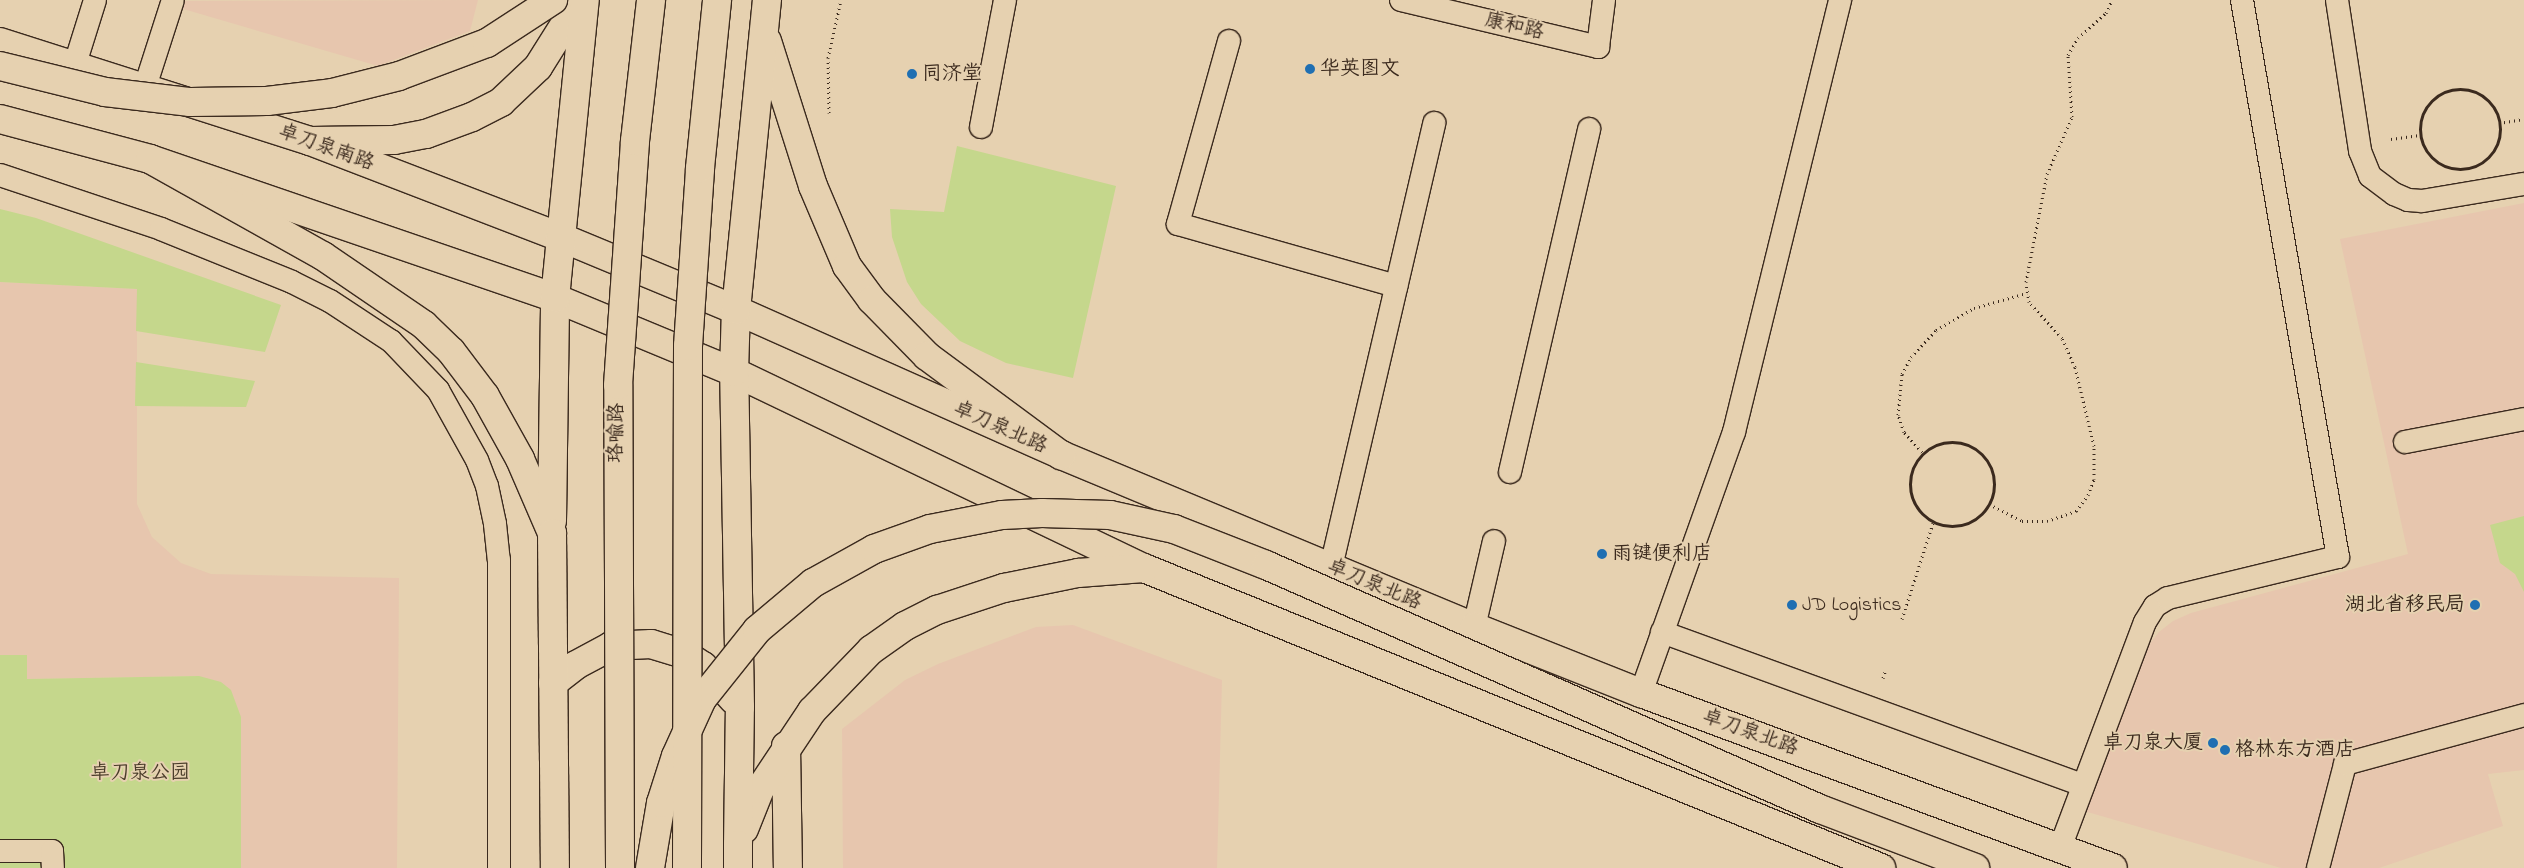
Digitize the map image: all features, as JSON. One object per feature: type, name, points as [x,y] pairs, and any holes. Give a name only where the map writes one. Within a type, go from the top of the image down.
[{"type":"main road","points":[[0,66],[105,92],[190,102],[267,101],[332,93],[400,76],[487,43],[553,0]]},
{"type":"main road","points":[[310,141],[394,140],[426,134],[472,118],[500,102],[538,67],[580,0]]},
{"type":"main road","points":[[555,868],[552,533],[555,298],[585,0]]},
{"type":"main road","name":"珞喻路","points":[[620,868],[618,385],[635,141],[650,0]]},
{"type":"main road","points":[[687,868],[688,346],[700,168],[717,0]]},
{"type":"main road","points":[[738,856],[740,707],[734,372],[736,310],[765,12]]},
{"type":"main road","points":[[765,12],[786,108],[826,223],[847,266],[884,314],[927,356],[1061,455]]},
{"type":"main road","name":"卓刀泉南路","points":[[0,42],[75,64],[310,141],[560,237],[645,273]]},
{"type":"main road","points":[[0,118],[150,159],[555,298],[734,372],[1144,568],[1881,868]]},
{"type":"main road","points":[[150,159],[323,256],[424,325],[451,351],[485,396],[520,459],[552,533]]},
{"type":"main road","name":"卓刀泉北路","points":[[645,273],[736,310],[1061,455],[1474,627],[1641,693],[2113,868]]},
{"type":"main road","points":[[650,868],[661,803],[676,756],[702,699],[757,630],[813,582],[874,549],[938,528],[1002,515],[1042,514],[1110,515],[1182,532],[1266,564],[1820,810],[1975,868]]},
{"type":"main road","points":[[738,856],[760,789],[786,746],[812,711],[871,650],[905,626],[937,610],[1022,584],[1078,574],[1144,568]]},
{"type":"main road","points":[[553,683],[576,665],[611,646],[651,644],[686,655],[702,666],[740,707]]},
{"type":"main road","points":[[786,746],[788,868]]},
{"type":"lane","points":[[75,64],[95,0]]},
{"type":"lane","points":[[145,88],[173,0]]},
{"type":"lane","points":[[981,127],[1006,0]]},
{"type":"lane","name":"康和路","points":[[1401,0],[1598,47],[1604,0]]},
{"type":"lane","points":[[1641,693],[1734,432],[1840,0]]},
{"type":"lane","points":[[2060,848],[2145,622],[2155,606],[2168,598],[2338,557],[2242,0]]},
{"type":"lane","points":[[2337,0],[2360,151],[2370,176],[2394,194],[2408,200],[2422,201],[2524,184]]},
{"type":"lane","points":[[1229,41],[1178,224],[1396,286]]},
{"type":"lane","points":[[1331,567],[1434,123]]},
{"type":"lane","points":[[1510,472],[1589,130]]},
{"type":"lane","points":[[0,174],[161,229],[292,282],[330,301],[392,342],[438,390],[477,460],[487,486],[495,524],[499,560],[499,868]]},
{"type":"lane","points":[[2405,442],[2524,419]]},
{"type":"lane","points":[[1474,627],[1494,541]]},
{"type":"lane","points":[[1662,632],[2083,785]]},
{"type":"lane","points":[[2318,868],[2345,764],[2524,715]]},
{"type":"lane","points":[[0,851],[52,850],[53,868]]},
{"type":"path","points":[[831,122],[828,58],[840,0]]},
{"type":"path","points":[[1990,504],[2022,521],[2047,521],[2076,511],[2088,495],[2094,479],[2096,466],[2088,410],[2075,367],[2062,338],[2032,308],[2027,293],[2027,270],[2044,188],[2072,117],[2068,55],[2078,38],[2106,14],[2112,0]]},
{"type":"path","points":[[2452,90],[2477,92],[2495,110],[2499,123],[2497,142],[2486,160],[2461,170],[2447,168],[2435,161],[2420,135],[2423,112],[2431,101],[2452,90]]},
{"type":"path","points":[[2499,123],[2524,119]]},
{"type":"path","points":[[1922,452],[1904,432],[1898,415],[1902,374],[1911,357],[1936,330],[1974,308],[2027,293]]},
{"type":"path","points":[[1946,441],[1972,446],[1982,454],[1994,478],[1990,504],[1971,522],[1946,526],[1933,523],[1914,504],[1910,490],[1909,477],[1922,452],[1946,441]]},
{"type":"path","points":[[1902,619],[1933,523]]},
{"type":"shaded area","points":[[478,0],[470,31],[378,66],[156,1]]},
{"type":"shaded area","points":[[2524,203],[2524,770],[2488,774],[2503,826],[2379,868],[2281,868],[2084,811],[2145,650],[2159,632],[2173,621],[2191,613],[2408,554],[2340,239]]},
{"type":"shaded area","points":[[0,282],[137,289],[137,504],[152,537],[181,563],[211,574],[399,578],[397,868],[241,868],[241,735],[199,676],[27,679],[27,655],[0,655]]},
{"type":"shaded area","points":[[1073,625],[1222,680],[1217,868],[843,868],[842,729],[905,680],[938,664],[1036,627]]},
{"type":"green space","points":[[957,146],[1116,186],[1073,378],[1006,363],[960,341],[921,304],[907,282],[892,237],[890,209],[944,212]]},
{"type":"green space","points":[[0,209],[36,218],[281,305],[265,352],[136,331],[137,289],[0,282]]},
{"type":"green space","points":[[136,362],[255,381],[246,407],[135,406]]},
{"type":"green space","points":[[2524,516],[2524,592],[2515,574],[2500,563],[2490,525]]},
{"type":"green space","name":"卓刀泉公园","points":[[0,655],[27,655],[27,679],[199,676],[221,682],[231,690],[241,717],[241,868],[0,868]]},
{"type":"place","name":"华英图文","points":[[1310,69]]},
{"type":"place","name":"同济堂","points":[[912,74]]},
{"type":"place","name":"雨键便利店","points":[[1602,554]]},
{"type":"place","name":"JD Logistics","points":[[1792,605]]},
{"type":"place","name":"湖北省移民局","points":[[2475,605]]},
{"type":"place","name":"卓刀泉大厦","points":[[2213,743]]},
{"type":"place","name":"格林东方酒店","points":[[2225,750]]}]
